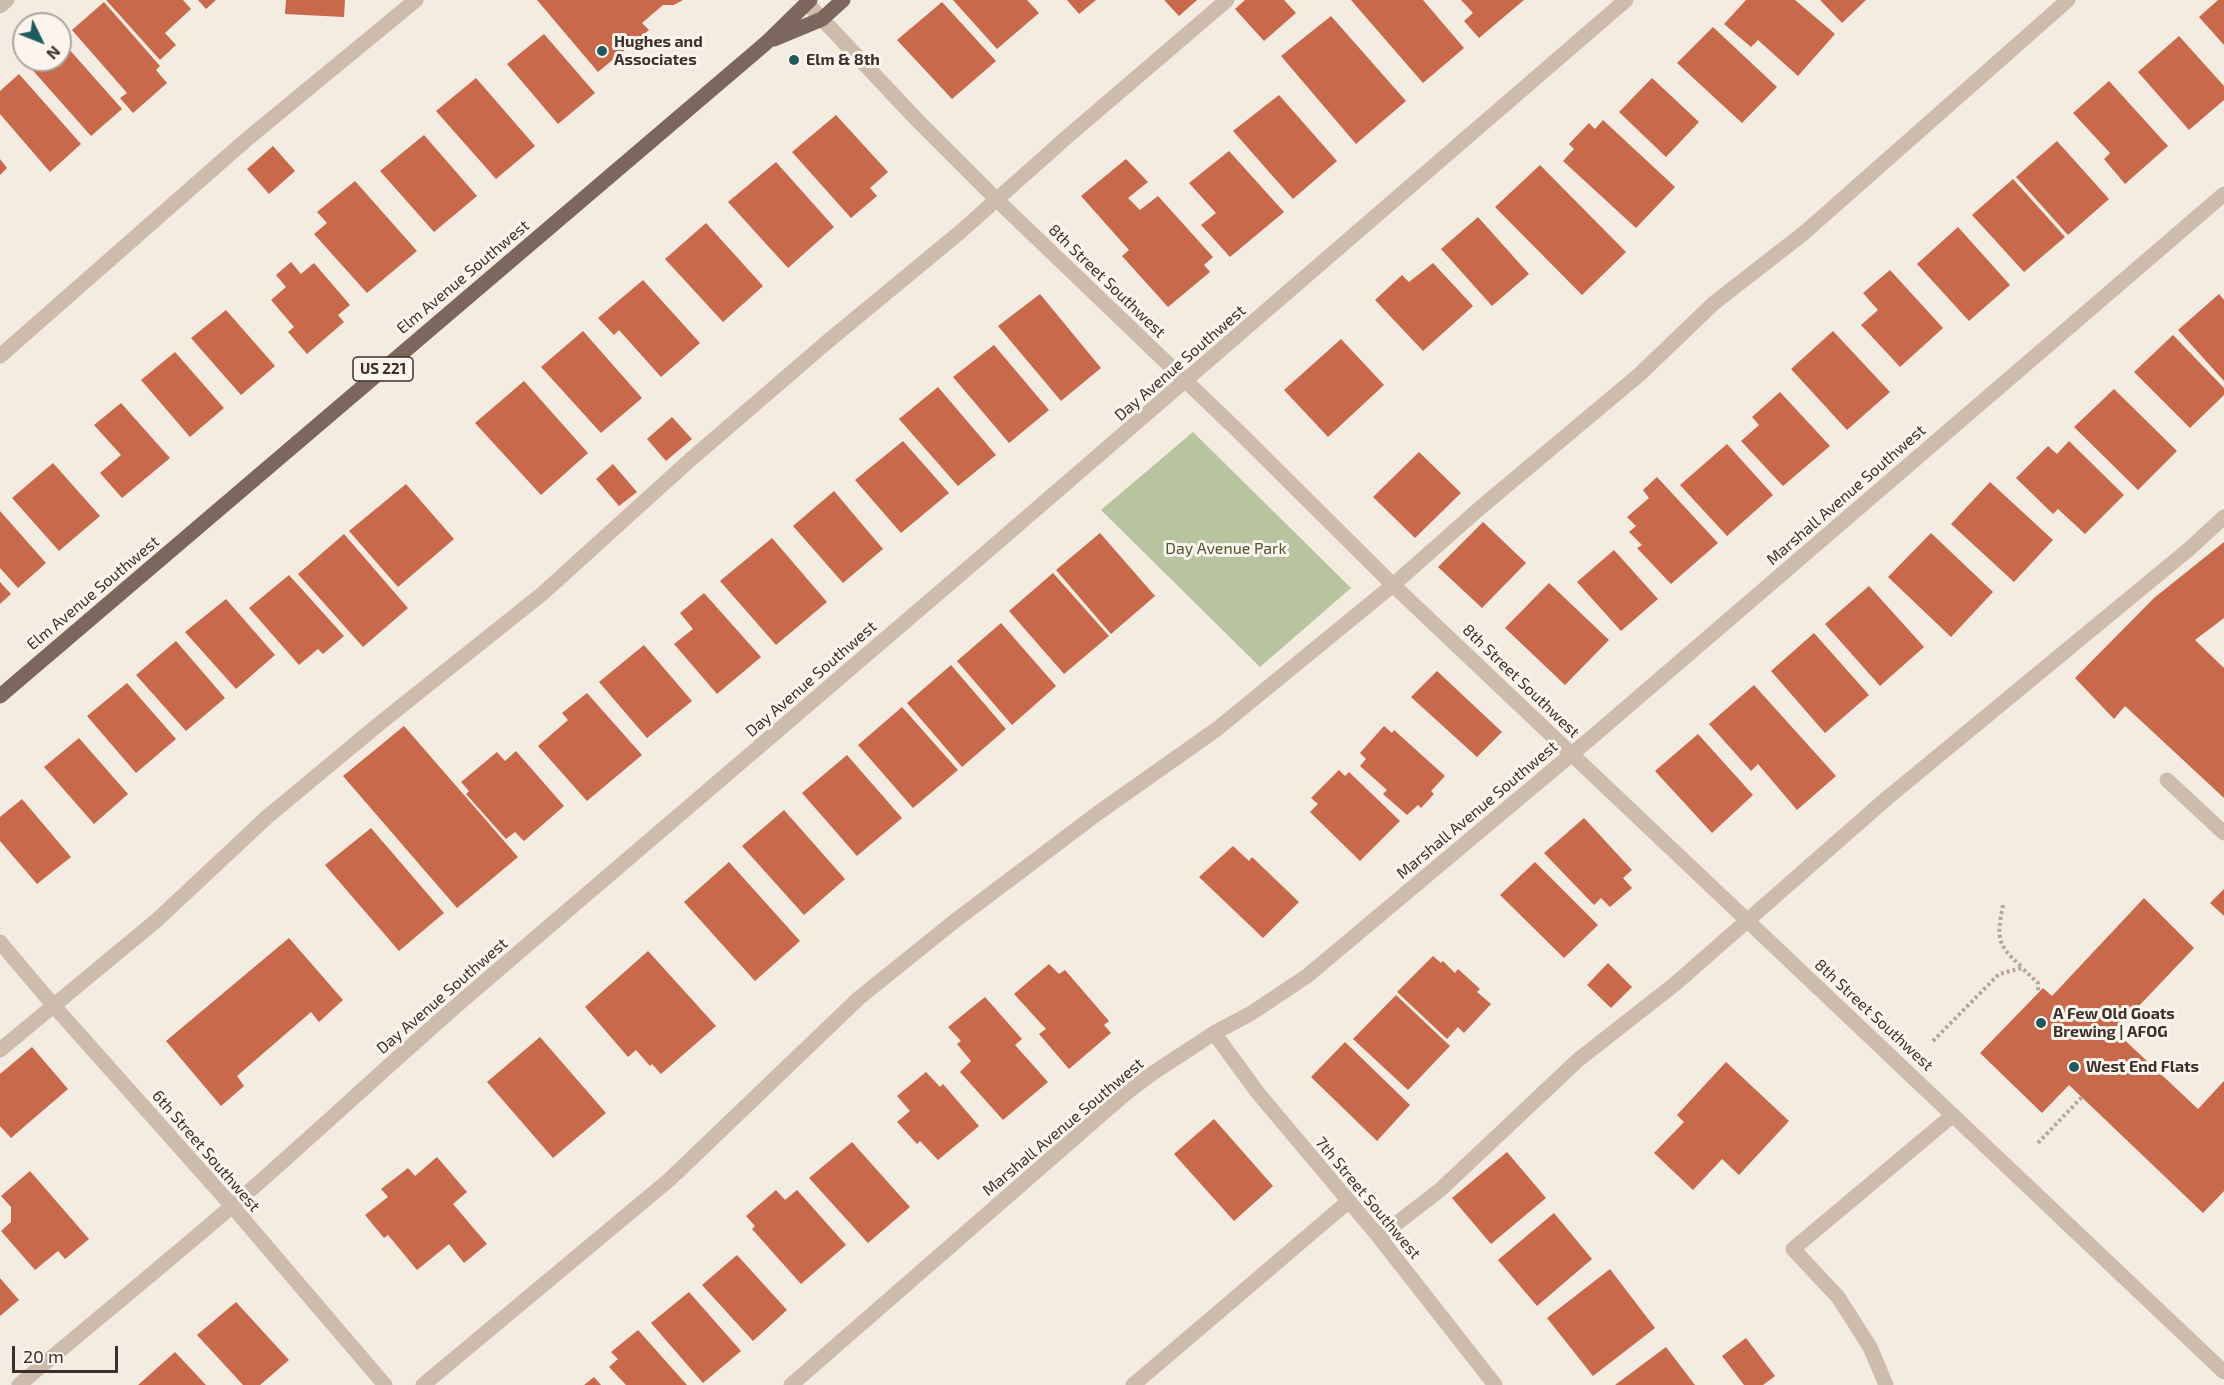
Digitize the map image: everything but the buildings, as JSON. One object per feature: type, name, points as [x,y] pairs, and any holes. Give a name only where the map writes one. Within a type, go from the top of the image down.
[{"type":"main road","points":[[766,43],[822,19],[843,0]]},
{"type":"main road","name":"Elm Avenue Southwest","points":[[0,696],[766,43],[808,1]]},
{"type":"street","points":[[0,6],[6,0]]},
{"type":"street","points":[[0,356],[246,140],[416,0]]},
{"type":"street","points":[[0,1050],[157,920],[267,817],[542,594],[699,453],[997,200],[1227,0]]},
{"type":"street","name":"Day Avenue Southwest","points":[[19,1385],[232,1206],[466,998],[1007,536],[1626,0]]},
{"type":"street","points":[[423,1385],[669,1180],[859,998],[956,920],[1098,813],[1217,729],[1393,585],[1480,508],[1640,374],[1714,303],[1804,232],[2068,0]]},
{"type":"street","name":"8th Street Southwest","points":[[808,1],[910,113],[997,200],[1393,585],[2224,1372]]},
{"type":"street","name":"Marshall Avenue Southwest","points":[[791,1385],[1125,1094],[1214,1033],[1250,1014],[1307,976],[1571,754],[2224,194]]},
{"type":"street","points":[[1379,1237],[1440,1190],[1578,1059],[1676,984],[1902,785],[2188,550],[2224,517]]},
{"type":"street","points":[[2167,780],[2224,833]]},
{"type":"street","name":"6th Street Southwest","points":[[0,942],[232,1206],[385,1385]]},
{"type":"street","name":"7th Street Southwest","points":[[1214,1033],[1258,1093],[1379,1237],[1495,1385]]},
{"type":"street","points":[[1887,1385],[1870,1347],[1838,1297],[1793,1249],[1953,1115]]},
{"type":"street","points":[[1133,1385],[1349,1201]]},
{"type":"path","points":[[2003,905],[1998,934],[2009,955],[2038,983],[2038,993]]},
{"type":"path","points":[[1933,1041],[1999,974],[2022,968]]},
{"type":"path","points":[[2038,1143],[2082,1097]]},
{"type":"green space","name":"Day Avenue Park","points":[[1193,432],[1351,588],[1260,667],[1101,510]]},
{"type":"place","name":"Hughes and Associates","points":[[602,51]]},
{"type":"place","name":"Elm & 8th","points":[[794,60]]},
{"type":"place","name":"A Few Old Goats Brewing | AFOG","points":[[2041,1023]]},
{"type":"place","name":"West End Flats","points":[[2074,1067]]}]
